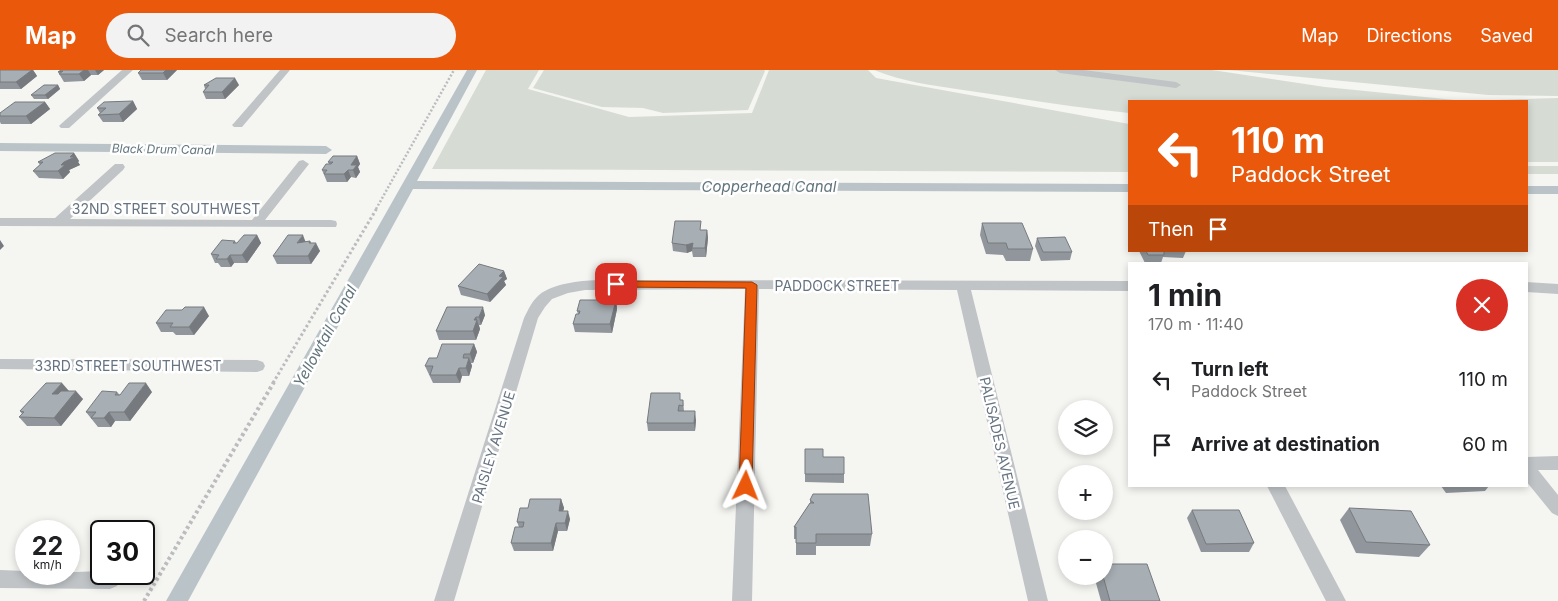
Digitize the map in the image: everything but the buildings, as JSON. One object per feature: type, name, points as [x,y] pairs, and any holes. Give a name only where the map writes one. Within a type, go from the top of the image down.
[{"type":"street","points":[[64,126],[128,70]]},
{"type":"street","points":[[238,125],[285,70]]},
{"type":"street","points":[[1060,70],[1176,85]]},
{"type":"street","points":[[256,224],[303,164]]},
{"type":"street","points":[[59,222],[119,167]]},
{"type":"street","name":"32ND STREET SOUTHWEST","points":[[0,222],[331,224]]},
{"type":"street","name":"PADDOCK STREET","points":[[547,296],[580,285],[1128,286]]},
{"type":"street","points":[[742,601],[752,285]]},
{"type":"street","name":"PALISADES AVENUE","points":[[963,285],[1038,601]]},
{"type":"street","points":[[1528,287],[1558,289]]},
{"type":"street","name":"PAISLEY AVENUE","points":[[444,601],[532,318],[537,306],[547,296]]},
{"type":"street","name":"33RD STREET SOUTHWEST","points":[[0,364],[257,366]]},
{"type":"street","points":[[1528,466],[1558,462]]},
{"type":"street","points":[[1528,469],[1558,508]]},
{"type":"street","points":[[1277,487],[1336,601]]},
{"type":"street","points":[[0,579],[90,580]]},
{"type":"path","points":[[144,601],[373,215],[454,70]]},
{"type":"shaded area","points":[[486,70],[539,70],[528,89],[629,117],[752,113],[769,70],[868,70],[876,78],[1128,124],[1128,172],[432,169]]},
{"type":"shaded area","points":[[544,70],[765,71],[748,110],[663,113],[643,108],[602,107],[533,88]]},
{"type":"shaded area","points":[[874,70],[1212,70],[1325,87],[1455,100],[1128,100],[1128,113],[929,85]]},
{"type":"shaded area","points":[[1229,70],[1558,70],[1558,96],[1488,95]]},
{"type":"shaded area","points":[[1558,98],[1558,162],[1528,162],[1528,100],[1496,100]]},
{"type":"shaded area","points":[[1528,166],[1558,166],[1558,174],[1528,174]]},
{"type":"waterway","name":"Yellowtail Canal","points":[[408,185],[472,70]]},
{"type":"waterway","name":"Black Drum Canal","points":[[0,147],[326,150]]},
{"type":"waterway","name":"Yellowtail Canal","points":[[177,601],[408,185]]},
{"type":"waterway","name":"Copperhead Canal","points":[[408,185],[1128,188]]},
{"type":"waterway","name":"Copperhead Canal","points":[[1528,190],[1558,190]]},
{"type":"route","points":[[616,284],[752,285],[746,486]]}]
